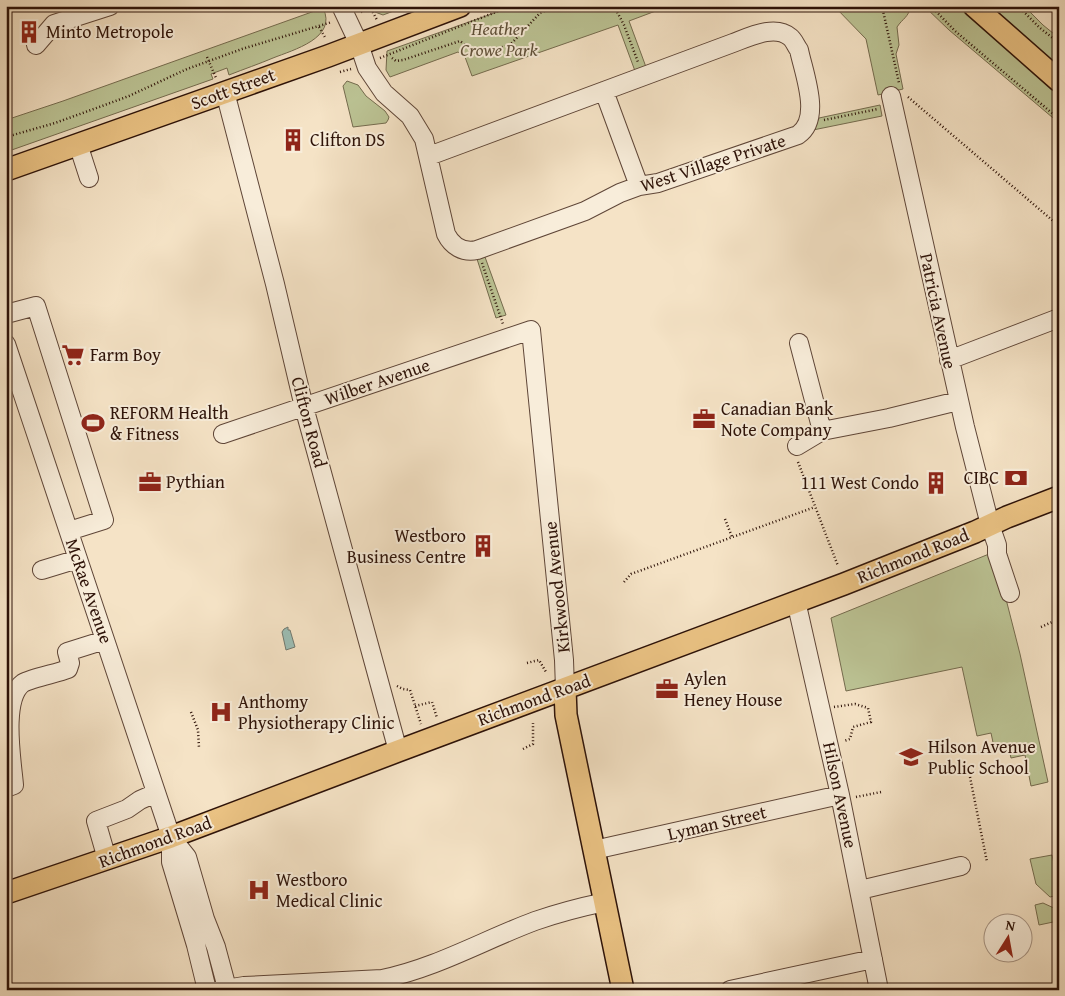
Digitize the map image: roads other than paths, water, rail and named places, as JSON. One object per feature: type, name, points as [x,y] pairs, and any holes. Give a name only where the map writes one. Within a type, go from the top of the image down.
[{"type":"main road","name":"Scott Street","points":[[6,170],[78,144],[223,84],[359,44],[460,6]]},
{"type":"main road","points":[[974,6],[1059,81]]},
{"type":"main road","name":"Richmond Road","points":[[6,893],[171,837],[853,580],[990,525],[1007,516],[1059,497]]},
{"type":"main road","name":"Kirkwood Avenue","points":[[565,688],[566,715],[623,990]]},
{"type":"street","points":[[36,45],[54,24],[110,6]]},
{"type":"street","points":[[341,6],[359,44],[367,68],[384,93],[414,121],[424,139],[429,156],[604,91],[639,186]]},
{"type":"street","name":"West Village Private","points":[[429,156],[446,234],[449,240],[453,245],[465,250],[477,250],[585,211],[639,186],[658,183],[798,135],[803,132],[808,124],[810,104],[799,50],[792,38],[784,33],[776,32],[757,35],[604,91]]},
{"type":"street","name":"Clifton Road","points":[[223,84],[275,284],[304,407],[398,750]]},
{"type":"street","name":"Patricia Avenue","points":[[892,101],[958,401],[990,525],[997,545],[997,554],[1010,592]]},
{"type":"street","points":[[78,144],[89,178]]},
{"type":"street","points":[[6,314],[36,306],[109,518],[69,531]]},
{"type":"street","points":[[949,360],[1059,318]]},
{"type":"street","name":"Wilber Avenue","points":[[223,434],[531,330]]},
{"type":"street","name":"Kirkwood Avenue","points":[[531,330],[564,660],[565,688]]},
{"type":"street","points":[[799,343],[822,431]]},
{"type":"street","name":"McRae Avenue","points":[[6,344],[171,837]]},
{"type":"street","points":[[797,446],[822,431],[889,418],[958,401]]},
{"type":"street","points":[[42,570],[78,559]]},
{"type":"street","name":"Hilson Avenue","points":[[796,600],[841,797],[880,990]]},
{"type":"street","points":[[6,788],[14,785],[9,715],[11,702],[23,684],[68,669],[70,663],[67,652],[105,640]]},
{"type":"street","points":[[107,859],[96,820],[127,809],[156,792]]},
{"type":"street","name":"Lyman Street","points":[[594,850],[841,797]]},
{"type":"street","points":[[171,837],[187,857],[205,919],[216,946],[223,989],[244,986],[382,979],[401,976],[534,922],[580,907],[605,902]]},
{"type":"street","points":[[171,837],[171,862],[196,945],[207,990]]},
{"type":"street","points":[[860,890],[962,866]]},
{"type":"street","points":[[730,990],[873,959]]},
{"type":"water","points":[[288,627],[295,647],[286,650],[282,632]]},
{"type":"place","name":"Minto Metropole","points":[[29,32]]},
{"type":"place","name":"Clifton DS","points":[[293,140]]},
{"type":"place","name":"Farm Boy","points":[[73,355]]},
{"type":"place","name":"Canadian Bank Note Company","points":[[704,419]]},
{"type":"place","name":"REFORM Health & Fitness","points":[[93,423]]},
{"type":"place","name":"CIBC","points":[[1016,478]]},
{"type":"place","name":"Pythian","points":[[150,482]]},
{"type":"place","name":"111 West Condo","points":[[936,483]]},
{"type":"place","name":"Westboro Business Centre","points":[[483,546]]},
{"type":"place","name":"Aylen Heney House","points":[[667,689]]},
{"type":"place","name":"Anthomy Physiotherapy Clinic","points":[[221,712]]},
{"type":"place","name":"Hilson Avenue Public School","points":[[911,757]]},
{"type":"place","name":"Westboro Medical Clinic","points":[[259,890]]},
{"type":"park label","name":"Heather Crowe Park","points":[[499,39]]}]
